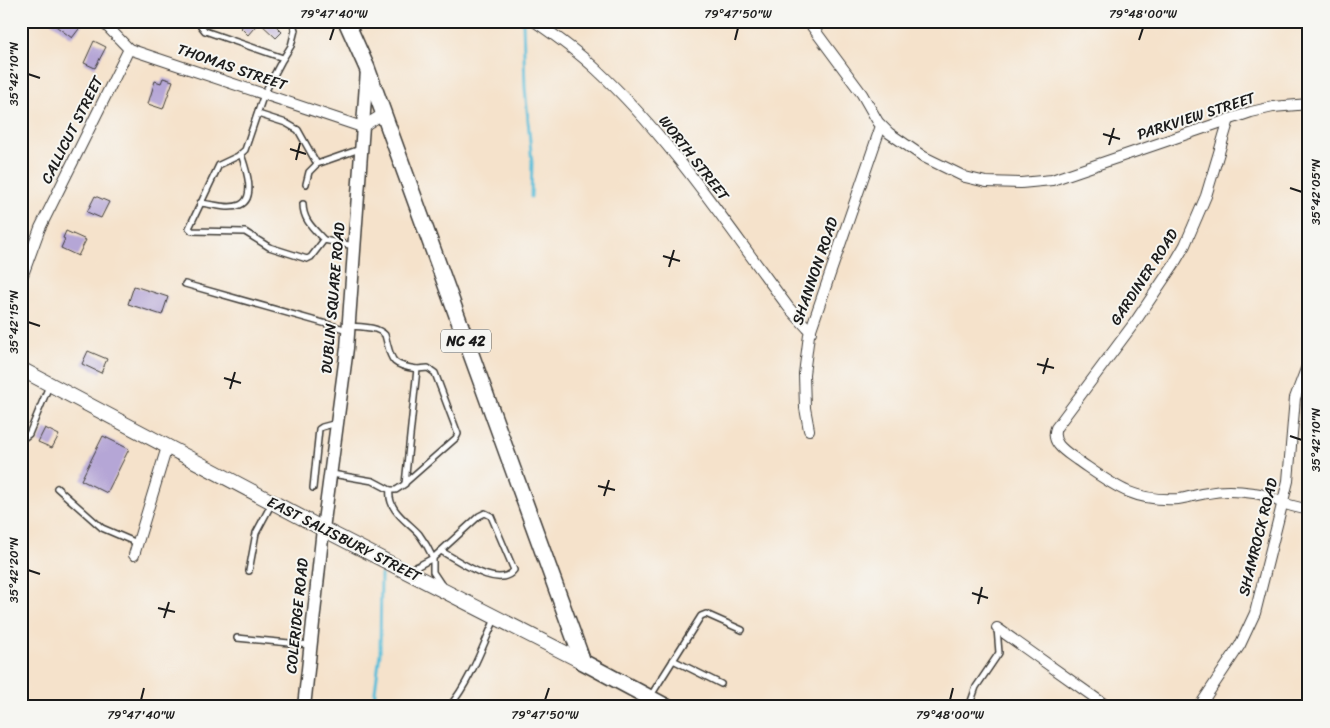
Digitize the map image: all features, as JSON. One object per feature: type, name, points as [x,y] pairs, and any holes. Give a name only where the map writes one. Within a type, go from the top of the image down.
[{"type":"main road","name":"NC 42","points":[[346,22],[367,68],[583,662]]},
{"type":"main road","name":"EAST SALISBURY STREET","points":[[21,370],[322,530],[583,662],[667,707]]},
{"type":"street","name":"THOMAS STREET","points":[[102,21],[130,48],[362,126]]},
{"type":"street","name":"WORTH STREET","points":[[534,21],[598,70],[669,146],[789,308],[810,332]]},
{"type":"street","name":"PARKVIEW STREET","points":[[808,21],[862,94],[881,126],[924,157],[965,177],[986,182],[1021,183],[1052,180],[1229,119],[1273,107],[1309,104]]},
{"type":"street","name":"CALLICUT STREET","points":[[21,280],[40,228],[130,48]]},
{"type":"street","name":"DUBLIN SQUARE ROAD","points":[[322,530],[349,328],[367,68]]},
{"type":"street","points":[[362,126],[383,114]]},
{"type":"street","name":"GARDINER ROAD","points":[[1229,119],[1206,196],[1185,245],[1135,322],[1056,428],[1055,436],[1059,446],[1066,453],[1104,480],[1133,494],[1158,499],[1180,499],[1210,492],[1255,493],[1283,503]]},
{"type":"street","name":"SHANNON ROAD","points":[[808,430],[804,374],[810,332],[881,126]]},
{"type":"street","name":"SHAMROCK ROAD","points":[[1199,707],[1240,645],[1255,613],[1288,481],[1295,398],[1309,361]]},
{"type":"street","points":[[134,555],[167,448]]},
{"type":"street","points":[[1283,503],[1309,510]]},
{"type":"street","name":"COLERIDGE ROAD","points":[[304,707],[322,530]]},
{"type":"street","points":[[997,628],[1108,707]]},
{"type":"lane","points":[[197,21],[205,31],[283,58]]},
{"type":"lane","points":[[292,21],[295,30],[291,46],[264,94],[249,143],[241,154],[219,166],[189,228],[192,231],[245,232],[269,247],[307,259],[311,258],[324,240]]},
{"type":"lane","points":[[258,114],[286,123],[298,130],[317,164]]},
{"type":"lane","points":[[306,184],[309,172],[317,164],[360,149]]},
{"type":"lane","points":[[200,203],[239,206],[245,202],[249,193],[249,183],[241,154]]},
{"type":"lane","points":[[303,204],[303,214],[306,220],[324,240],[354,246]]},
{"type":"lane","points":[[185,284],[349,328],[378,330],[382,332],[395,364],[416,369],[428,368],[434,373],[458,434],[456,438],[396,490],[390,490],[373,481],[330,474]]},
{"type":"lane","points":[[405,484],[416,369]]},
{"type":"lane","points":[[21,440],[29,434],[50,385]]},
{"type":"lane","points":[[313,488],[319,430],[322,427],[337,423]]},
{"type":"lane","points":[[57,488],[102,528],[137,542]]},
{"type":"lane","points":[[390,490],[392,507],[428,547],[433,558],[433,572],[449,594]]},
{"type":"lane","points":[[249,572],[256,533],[273,503]]},
{"type":"lane","points":[[403,570],[418,566],[433,558],[441,550],[479,516],[485,513],[491,516],[514,570],[506,576],[498,578],[485,575],[441,550]]},
{"type":"lane","points":[[650,698],[700,616],[706,614],[742,630]]},
{"type":"lane","points":[[449,707],[457,698],[496,618]]},
{"type":"lane","points":[[969,707],[976,687],[999,654],[997,628]]},
{"type":"lane","points":[[237,638],[311,645]]},
{"type":"lane","points":[[673,660],[720,684]]},
{"type":"building","points":[[49,21],[77,21],[82,25],[72,38]]},
{"type":"building","points":[[247,21],[271,21],[282,32],[276,38],[259,22],[248,35],[241,28]]},
{"type":"building","points":[[94,41],[106,47],[95,68],[84,63]]},
{"type":"building","points":[[163,78],[173,81],[163,109],[148,104],[155,81],[161,83]]},
{"type":"building","points":[[95,196],[109,202],[101,218],[87,212]]},
{"type":"building","points":[[66,231],[86,240],[78,256],[61,248]]},
{"type":"building","points":[[134,286],[168,297],[162,315],[128,304]]},
{"type":"building","points":[[88,351],[107,359],[101,373],[82,364]]},
{"type":"building","points":[[45,428],[59,435],[52,448],[38,442]]},
{"type":"building","points":[[103,436],[129,449],[107,493],[81,480]]},
{"type":"waterway","points":[[523,21],[525,87],[532,163],[531,197]]},
{"type":"waterway","points":[[373,707],[380,653],[381,575]]}]
